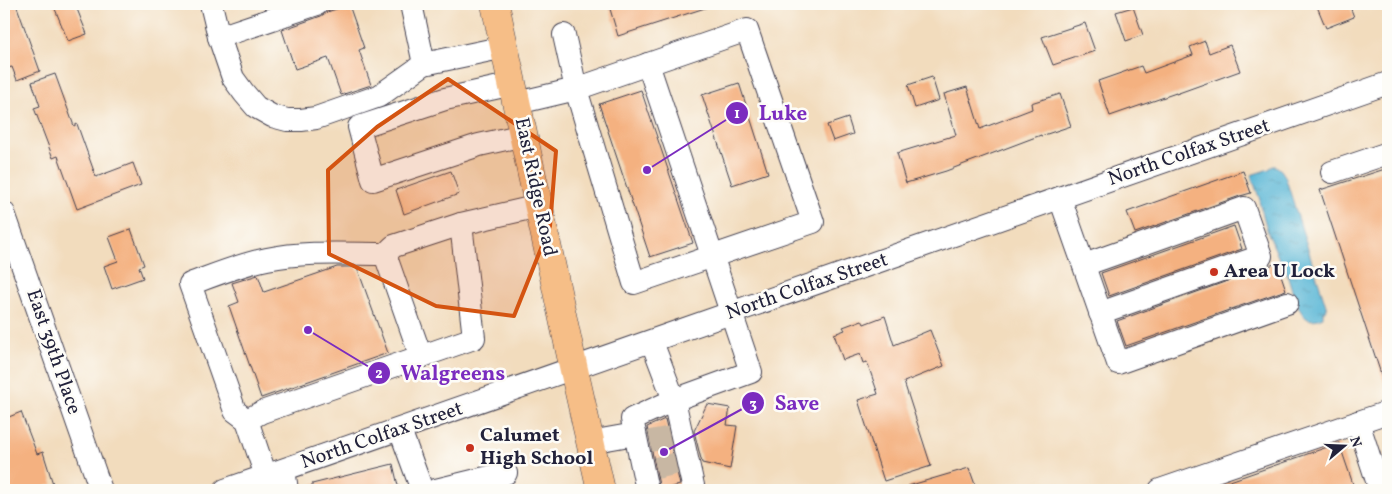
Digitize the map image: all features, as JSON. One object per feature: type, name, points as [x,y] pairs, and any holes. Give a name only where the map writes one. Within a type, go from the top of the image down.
[{"type":"main road","name":"East Ridge Road","points":[[496,4],[601,490]]},
{"type":"street","points":[[211,4],[233,78],[256,107],[272,116],[287,120],[316,118],[379,96],[424,64],[505,47]]},
{"type":"street","points":[[220,37],[317,4]]},
{"type":"street","points":[[411,4],[424,64]]},
{"type":"street","points":[[524,136],[480,145],[372,180],[359,127],[445,98],[576,89],[747,30],[813,222],[634,283],[576,89],[564,35]]},
{"type":"street","points":[[648,64],[751,372],[674,400],[632,419],[683,462],[694,490]]},
{"type":"street","name":"North Colfax Street","points":[[225,490],[279,479],[400,430],[1388,83]]},
{"type":"street","points":[[1332,172],[1388,153]]},
{"type":"street","points":[[1060,198],[1118,363],[1287,303]]},
{"type":"street","points":[[421,357],[387,260],[389,250],[394,246],[461,224],[539,206]]},
{"type":"street","points":[[1084,265],[1244,208],[1261,256],[1100,313]]},
{"type":"street","name":"East 39th Place","points":[[4,214],[101,490]]},
{"type":"street","points":[[247,420],[262,412],[474,338],[461,224]]},
{"type":"street","points":[[279,479],[247,420],[235,410],[190,284],[251,263],[284,256],[387,254]]},
{"type":"street","points":[[649,476],[655,438],[674,400],[652,342]]},
{"type":"street","points":[[1160,490],[1388,412]]},
{"type":"street","points":[[1358,422],[1380,490]]},
{"type":"street","points":[[400,430],[422,490]]},
{"type":"street","points":[[590,442],[655,438]]},
{"type":"street","points":[[436,490],[506,473]]},
{"type":"highlighted area","points":[[448,79],[556,151],[550,226],[514,316],[436,306],[329,254],[328,170],[377,127]]},
{"type":"water","points":[[1273,166],[1281,170],[1285,176],[1327,309],[1323,312],[1323,317],[1317,319],[1308,319],[1300,310],[1284,264],[1279,259],[1268,233],[1260,200],[1251,175]]},
{"type":"building","points":[[4,4],[16,4],[40,71],[17,80],[12,67],[7,68],[4,60]]},
{"type":"building","points":[[53,4],[75,4],[87,34],[68,41]]},
{"type":"building","points":[[625,4],[708,4],[708,7],[618,36],[610,9]]},
{"type":"building","points":[[1316,4],[1349,4],[1354,17],[1326,28]]},
{"type":"building","points":[[349,5],[364,48],[359,50],[371,85],[341,95],[328,58],[295,69],[282,30]]},
{"type":"building","points":[[1133,7],[1143,35],[1126,41],[1116,12]]},
{"type":"building","points":[[1085,23],[1095,51],[1053,65],[1042,37]]},
{"type":"building","points":[[1205,41],[1209,53],[1230,45],[1240,71],[1110,116],[1098,81],[1141,66],[1144,73],[1193,55],[1190,47]]},
{"type":"building","points":[[55,74],[74,126],[77,124],[96,177],[133,163],[141,185],[77,209],[58,156],[53,158],[34,108],[40,106],[32,82]]},
{"type":"building","points":[[932,77],[939,100],[915,108],[908,85]]},
{"type":"building","points":[[739,83],[768,173],[732,185],[702,95]]},
{"type":"building","points":[[967,87],[980,129],[1032,109],[1031,103],[1060,94],[1071,126],[1041,135],[946,171],[906,183],[897,153],[956,135],[944,94]]},
{"type":"building","points":[[641,90],[693,243],[650,257],[599,104]]},
{"type":"building","points":[[848,118],[853,134],[833,141],[827,125]]},
{"type":"building","points":[[1388,168],[1388,386],[1385,386],[1320,190]]},
{"type":"building","points":[[451,171],[459,194],[404,214],[396,190]]},
{"type":"building","points":[[1243,171],[1251,193],[1135,233],[1127,212]]},
{"type":"building","points":[[1234,226],[1242,249],[1109,296],[1101,273]]},
{"type":"building","points":[[131,229],[144,265],[139,267],[143,278],[112,289],[104,266],[118,261],[109,237]]},
{"type":"building","points":[[1277,263],[1286,290],[1126,346],[1117,321]]},
{"type":"building","points":[[337,267],[357,267],[388,353],[261,398],[229,306],[239,302],[232,283],[258,275],[264,292]]},
{"type":"building","points":[[885,316],[894,345],[930,330],[944,366],[904,382],[931,466],[884,481],[858,400],[878,394],[867,362],[863,363],[860,354],[843,360],[834,334],[845,330],[843,327],[862,320],[864,324]]},
{"type":"building","points":[[707,404],[730,408],[727,425],[737,426],[730,469],[702,463],[694,431]]},
{"type":"building","points":[[21,412],[37,454],[43,452],[53,484],[36,490],[4,490],[4,419]]},
{"type":"building","points":[[665,419],[680,485],[660,490],[647,427]]},
{"type":"building","points":[[1339,443],[1355,490],[1211,490],[1210,488]]},
{"type":"building","points":[[393,464],[399,490],[312,490],[312,484]]},
{"type":"building","points":[[969,468],[977,490],[908,490],[908,486]]},
{"type":"tunnel","points":[[650,441],[672,437]]},
{"type":"tunnel","points":[[656,468],[678,463]]},
{"type":"place","name":"Luke","points":[[647,170]]},
{"type":"place","name":"Area U Lock","points":[[1214,272]]},
{"type":"place","name":"Walgreens","points":[[308,330]]},
{"type":"place","name":"Calumet High School","points":[[470,448]]},
{"type":"place","name":"Save","points":[[664,452]]}]
